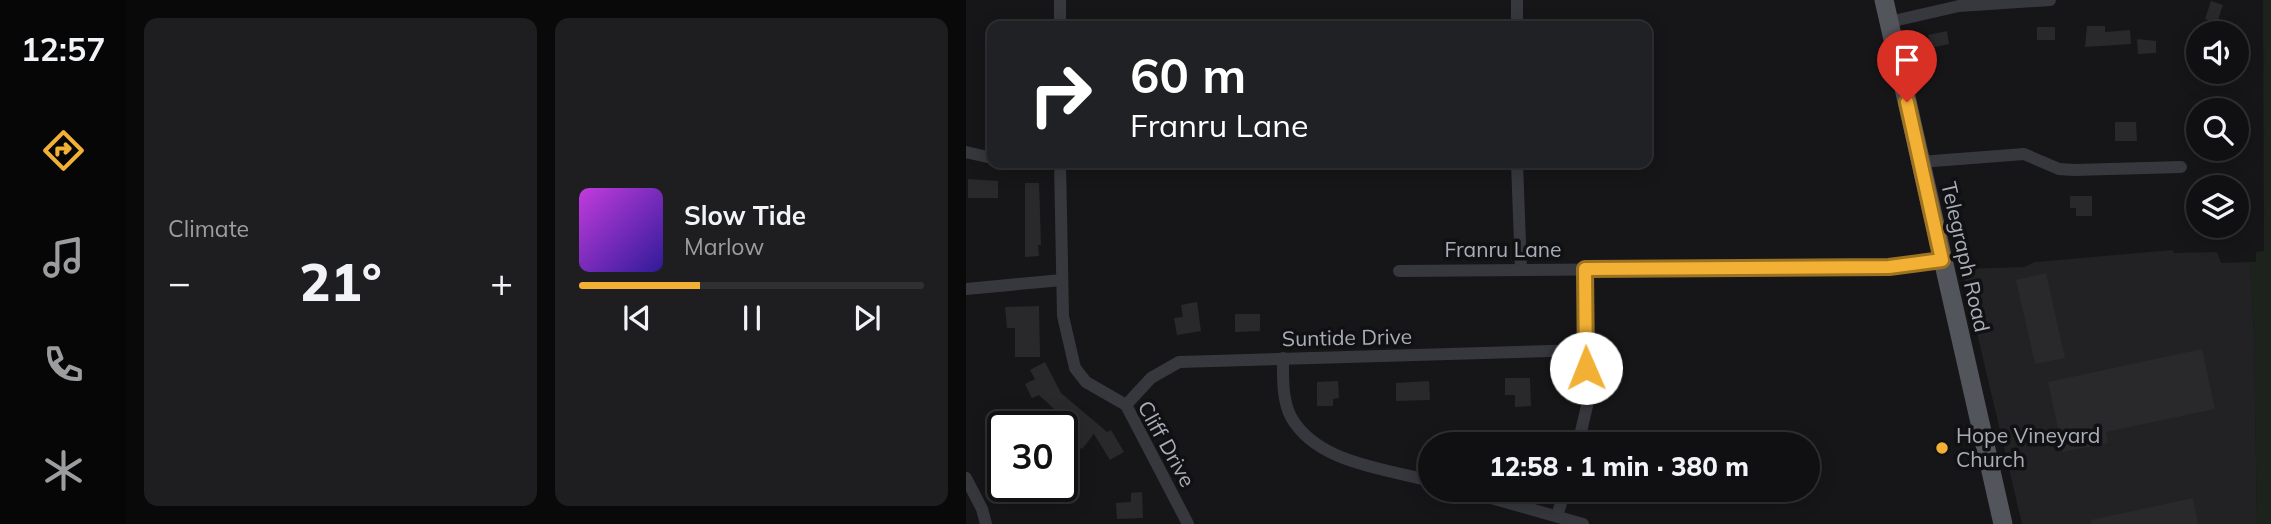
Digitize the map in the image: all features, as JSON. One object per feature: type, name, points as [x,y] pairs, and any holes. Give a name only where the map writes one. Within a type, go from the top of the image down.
[{"type":"main road","name":"Telegraph Road","points":[[1884,0],[2003,524]]},
{"type":"street","points":[[1060,0],[1060,21]]},
{"type":"street","points":[[1517,0],[1517,21]]},
{"type":"street","points":[[1889,22],[1959,6],[2050,0]]},
{"type":"street","points":[[966,152],[987,157]]},
{"type":"street","points":[[1920,162],[2024,154],[2059,169],[2181,167]]},
{"type":"street","name":"Cliff Drive","points":[[1060,168],[1065,334],[1075,368],[1086,382],[1126,405],[1188,524]]},
{"type":"street","points":[[1517,168],[1521,270]]},
{"type":"street","name":"Franru Lane","points":[[1399,271],[1889,267],[1942,260]]},
{"type":"street","points":[[1581,432],[1587,406],[1585,269]]},
{"type":"street","points":[[966,289],[1062,280]]},
{"type":"street","name":"Suntide Drive","points":[[1126,405],[1151,378],[1179,362],[1585,350]]},
{"type":"street","points":[[1283,358],[1284,390],[1291,416],[1316,446],[1335,455],[1418,478]]},
{"type":"street","points":[[966,478],[982,509],[986,524]]},
{"type":"street","points":[[1506,502],[1583,524]]},
{"type":"street","points":[[1557,516],[1561,502]]},
{"type":"shaded area","points":[[2263,0],[2271,0],[2271,524],[2257,524],[2250,262],[2256,262],[2256,252],[2264,251]]},
{"type":"shaded area","points":[[2173,250],[2174,253],[2217,252],[2221,263],[2250,262],[2257,524],[2022,524],[1962,269],[2024,267],[2035,262]]},
{"type":"building","points":[[2211,1],[2223,5],[2218,21],[2205,19]]},
{"type":"building","points":[[2087,26],[2105,26],[2105,32],[2130,30],[2131,44],[2085,47]]},
{"type":"building","points":[[2037,27],[2055,27],[2055,40],[2037,40]]},
{"type":"building","points":[[1947,31],[1949,44],[1931,48],[1928,35]]},
{"type":"building","points":[[2137,39],[2156,41],[2156,53],[2138,54]]},
{"type":"building","points":[[2115,122],[2136,122],[2137,141],[2115,141]]},
{"type":"building","points":[[968,179],[998,181],[998,198],[968,198]]},
{"type":"building","points":[[1025,183],[1039,183],[1039,256],[1025,257]]},
{"type":"building","points":[[2070,196],[2092,196],[2092,216],[2076,216],[2076,208],[2070,208]]},
{"type":"building","points":[[2046,273],[2065,358],[2035,364],[2016,280]]},
{"type":"building","points":[[1197,302],[1201,331],[1177,335],[1174,318],[1183,317],[1181,305]]},
{"type":"building","points":[[1039,306],[1040,357],[1015,357],[1015,328],[1007,328],[1005,307]]},
{"type":"building","points":[[1235,314],[1260,314],[1260,331],[1235,332]]},
{"type":"building","points":[[2202,349],[2215,409],[2106,432],[2108,443],[2063,452],[2048,382]]},
{"type":"building","points":[[1045,362],[1061,393],[1107,432],[1111,430],[1124,452],[1110,460],[1094,434],[1082,449],[1078,446],[1078,411],[1056,411],[1039,395],[1032,398],[1025,384],[1035,379],[1030,370]]},
{"type":"building","points":[[1505,378],[1530,378],[1531,406],[1515,407],[1515,395],[1505,395]]},
{"type":"building","points":[[1338,381],[1339,398],[1333,399],[1333,406],[1317,406],[1317,382]]},
{"type":"building","points":[[1429,381],[1430,400],[1396,401],[1396,383]]},
{"type":"building","points":[[1142,492],[1143,518],[1117,519],[1116,503],[1131,502],[1131,493]]},
{"type":"building","points":[[2193,498],[2198,524],[2091,524],[2091,520]]},
{"type":"place","name":"Hope Vineyard Church","points":[[1942,448]]},
{"type":"route","points":[[1586,368],[1585,269],[1708,269],[1800,265],[1889,267],[1942,260],[1907,102]]}]
